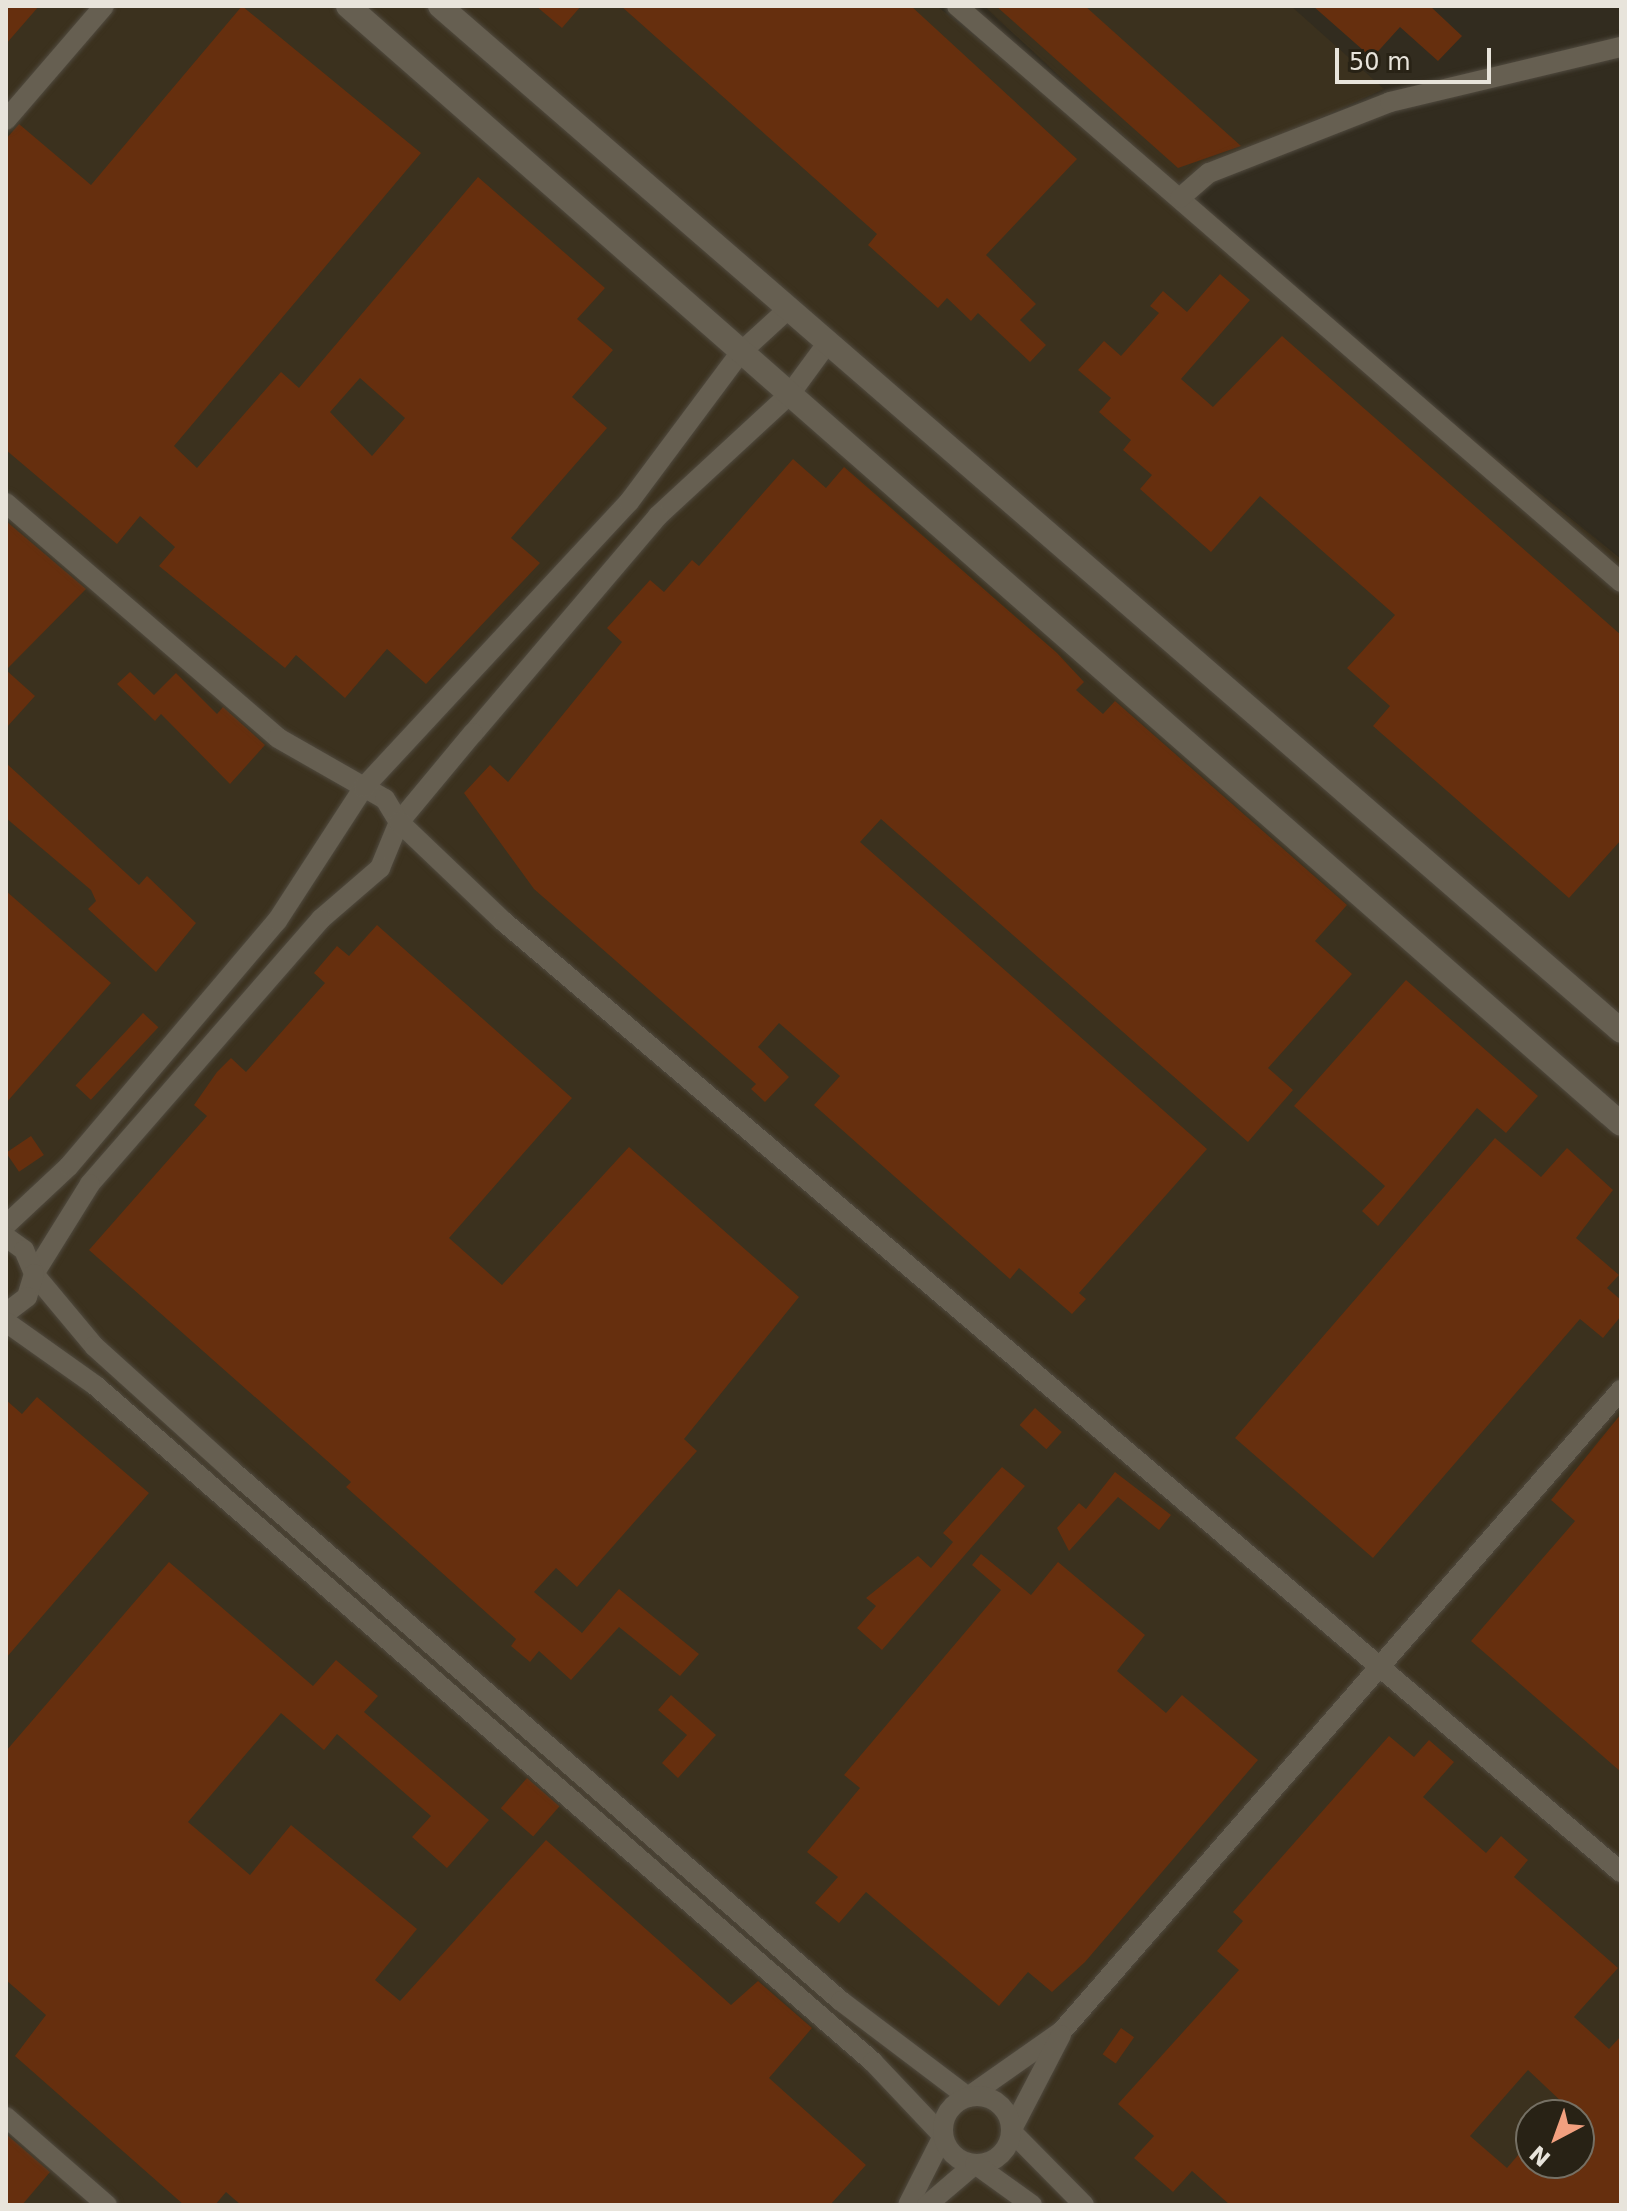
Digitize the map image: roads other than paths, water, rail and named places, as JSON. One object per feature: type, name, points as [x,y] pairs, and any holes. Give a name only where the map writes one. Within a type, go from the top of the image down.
[{"type":"street","points":[[6,120],[104,6]]},
{"type":"street","points":[[348,6],[1621,1124]]},
{"type":"street","points":[[440,6],[786,311],[1621,1031]]},
{"type":"street","points":[[957,6],[1621,582]]},
{"type":"street","points":[[1180,198],[1209,173],[1390,102],[1621,47]]},
{"type":"street","points":[[6,1225],[69,1166],[277,921],[364,787],[629,502],[740,353],[786,311]]},
{"type":"street","points":[[6,1313],[27,1297],[34,1274],[90,1184],[321,919],[380,868],[399,822],[658,516],[790,394],[826,345]]},
{"type":"street","points":[[6,503],[278,738],[385,799],[399,822],[503,921],[784,1164],[1621,1872]]},
{"type":"street","points":[[6,1237],[24,1250],[34,1274],[94,1346],[754,1925],[968,2097],[1000,2106],[1011,2131],[1084,2205]]},
{"type":"street","points":[[6,1322],[96,1386],[873,2062],[943,2136],[953,2154],[975,2164],[1032,2205]]},
{"type":"street","points":[[908,2205],[943,2136],[950,2109],[1062,2031],[1621,1390]]},
{"type":"street","points":[[347,1605],[365,1586]]},
{"type":"street","points":[[567,1797],[585,1778]]},
{"type":"street","points":[[736,1945],[754,1925]]},
{"type":"street","points":[[927,2205],[975,2164],[999,2156],[1062,2031]]},
{"type":"street","points":[[6,2117],[107,2205]]}]
